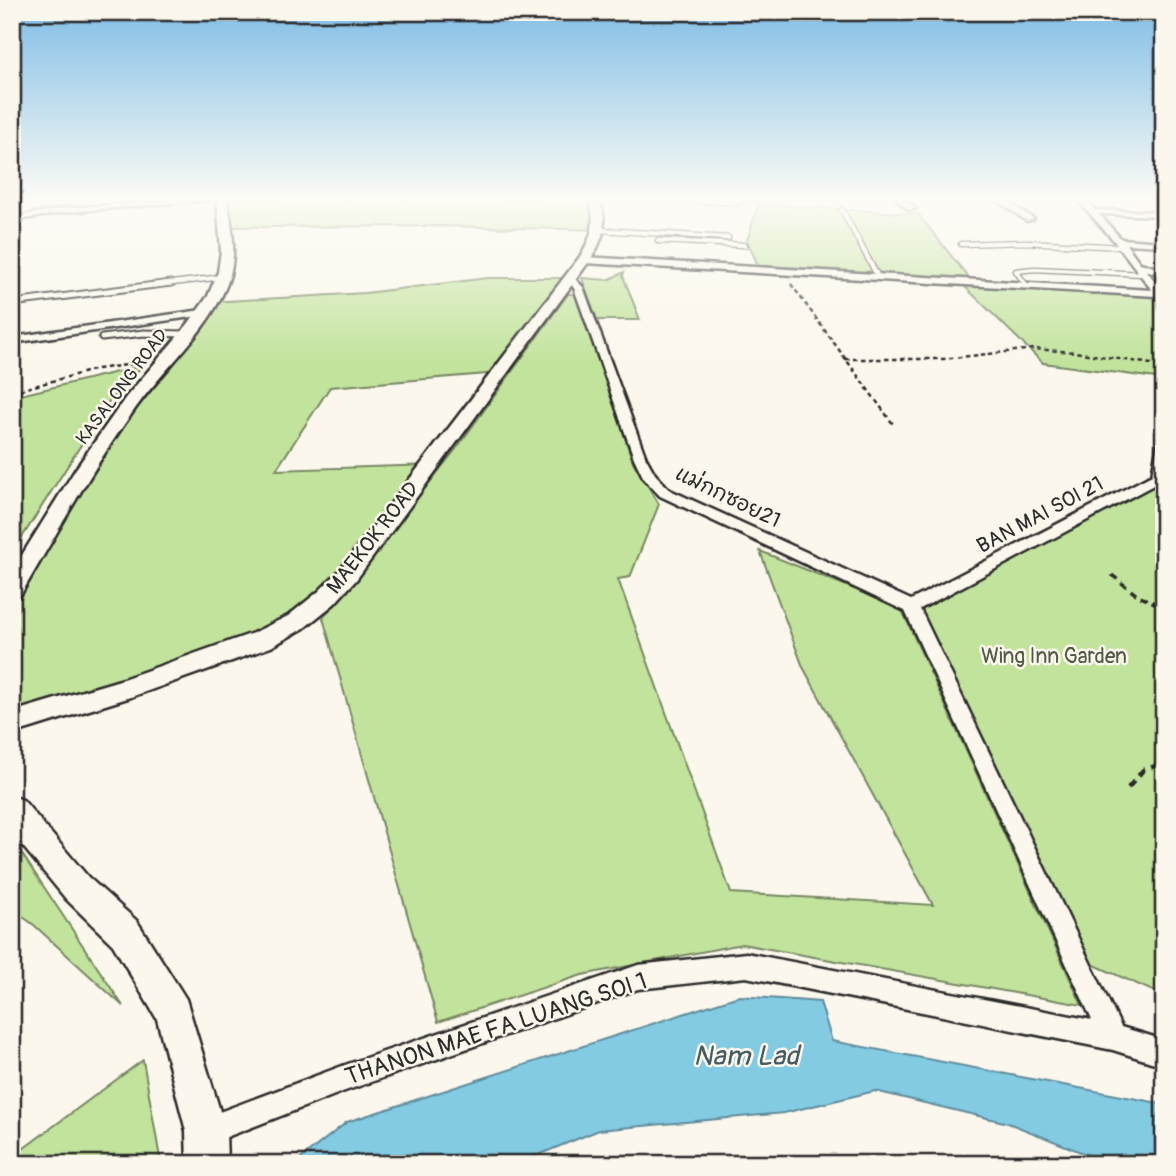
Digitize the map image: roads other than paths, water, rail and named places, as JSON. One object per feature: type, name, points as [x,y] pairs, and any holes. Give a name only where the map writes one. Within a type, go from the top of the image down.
[{"type":"street","name":"KASALONG ROAD","points":[[12,590],[88,466],[131,403],[215,296],[222,277],[225,254]]},
{"type":"street","name":"MAEKOK ROAD","points":[[12,723],[122,690],[262,640],[296,622],[326,598],[348,575],[587,254]]},
{"type":"street","points":[[1128,254],[1160,290]]},
{"type":"street","points":[[584,260],[1160,290]]},
{"type":"street","points":[[1135,264],[1163,273]]},
{"type":"street","name":"แม่กกซอย21","points":[[569,278],[578,287],[640,458],[649,476],[665,494],[911,607]]},
{"type":"street","points":[[12,341],[202,313]]},
{"type":"street","name":"BAN MAI SOI 21","points":[[911,607],[1158,477],[1164,443]]},
{"type":"street","points":[[911,607],[1112,1037]]},
{"type":"street","points":[[12,810],[77,888],[125,933],[173,1012],[206,1147]]},
{"type":"street","name":"THANON MAE FA LUANG SOI 1","points":[[206,1147],[358,1074],[638,977],[746,965],[1112,1037],[1164,1053]]},
{"type":"lane","points":[[866,254],[878,277]]},
{"type":"lane","points":[[1026,285],[1016,271],[1144,274]]},
{"type":"lane","points":[[12,303],[222,277]]},
{"type":"lane","points":[[102,338],[144,333],[186,334]]},
{"type":"water","name":"Nam Lad","points":[[739,996],[820,1002],[832,1041],[1164,1104],[1164,1164],[1111,1164],[1008,1123],[875,1091],[784,1113],[599,1130],[516,1164],[294,1164],[347,1122]]},
{"type":"park label","name":"Wing Inn Garden","points":[[1054,656]]}]
